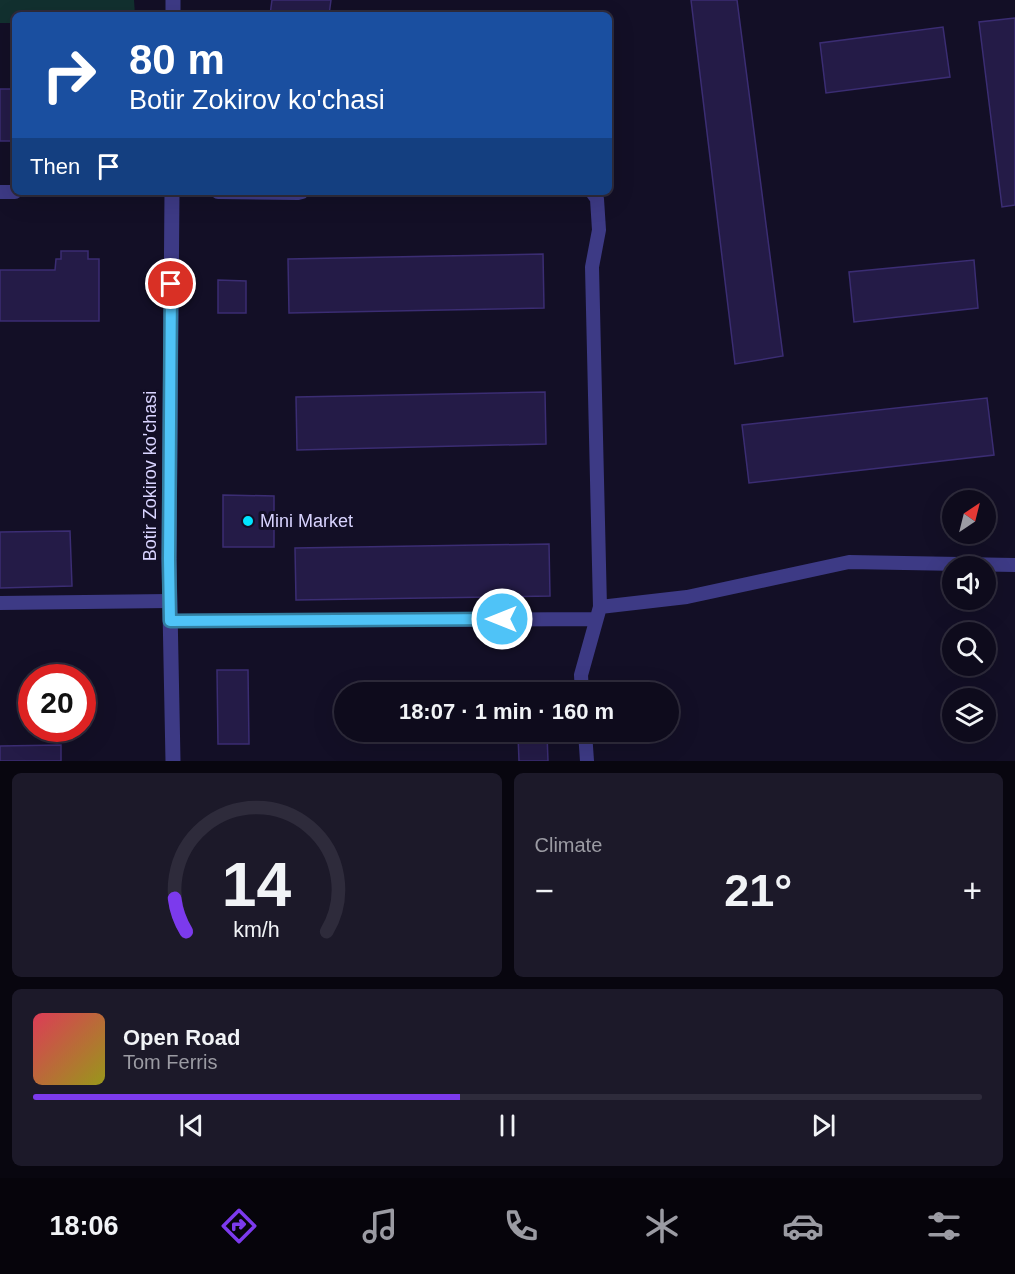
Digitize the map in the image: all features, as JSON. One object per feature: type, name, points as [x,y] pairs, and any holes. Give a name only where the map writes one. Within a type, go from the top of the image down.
[{"type":"street","name":"Botir Zokirov ko'chasi","points":[[172,195],[170,621],[173,761]]},
{"type":"lane","points":[[581,682],[581,675],[598,613],[592,267],[599,230],[597,200],[594,195]]},
{"type":"lane","points":[[170,621],[598,613],[687,597],[849,562],[1015,565]]},
{"type":"lane","points":[[0,603],[170,601]]},
{"type":"lane","points":[[585,742],[586,761]]},
{"type":"green space","points":[[0,0],[134,0],[135,12],[12,12],[12,23],[0,23]]},
{"type":"building","points":[[272,0],[331,0],[329,12],[270,12]]},
{"type":"building","points":[[691,0],[737,0],[783,356],[735,364]]},
{"type":"building","points":[[1015,18],[1015,205],[1002,207],[979,22]]},
{"type":"building","points":[[943,27],[950,77],[826,93],[820,43]]},
{"type":"building","points":[[0,89],[12,89],[12,141],[0,141]]},
{"type":"building","points":[[61,251],[88,251],[88,259],[99,259],[99,321],[0,321],[0,270],[55,270],[56,259],[61,259]]},
{"type":"building","points":[[543,254],[544,308],[289,313],[288,259]]},
{"type":"building","points":[[974,260],[978,308],[854,322],[849,272]]},
{"type":"building","points":[[218,280],[246,281],[246,313],[218,313]]},
{"type":"building","points":[[545,392],[546,444],[297,450],[296,397]]},
{"type":"building","points":[[987,398],[994,455],[749,483],[742,425]]},
{"type":"building","name":"Mini Market","points":[[223,495],[274,496],[274,547],[223,547]]},
{"type":"building","points":[[70,531],[72,586],[0,588],[0,532]]},
{"type":"building","points":[[549,544],[550,596],[296,600],[295,548]]},
{"type":"building","points":[[217,670],[248,670],[249,744],[218,744]]},
{"type":"building","points":[[518,742],[547,742],[548,761],[519,761]]},
{"type":"building","points":[[61,745],[61,761],[0,761],[0,746]]},
{"type":"place","name":"Mini Market","points":[[248,521]]},
{"type":"route","points":[[171,284],[170,621],[502,619]]}]
